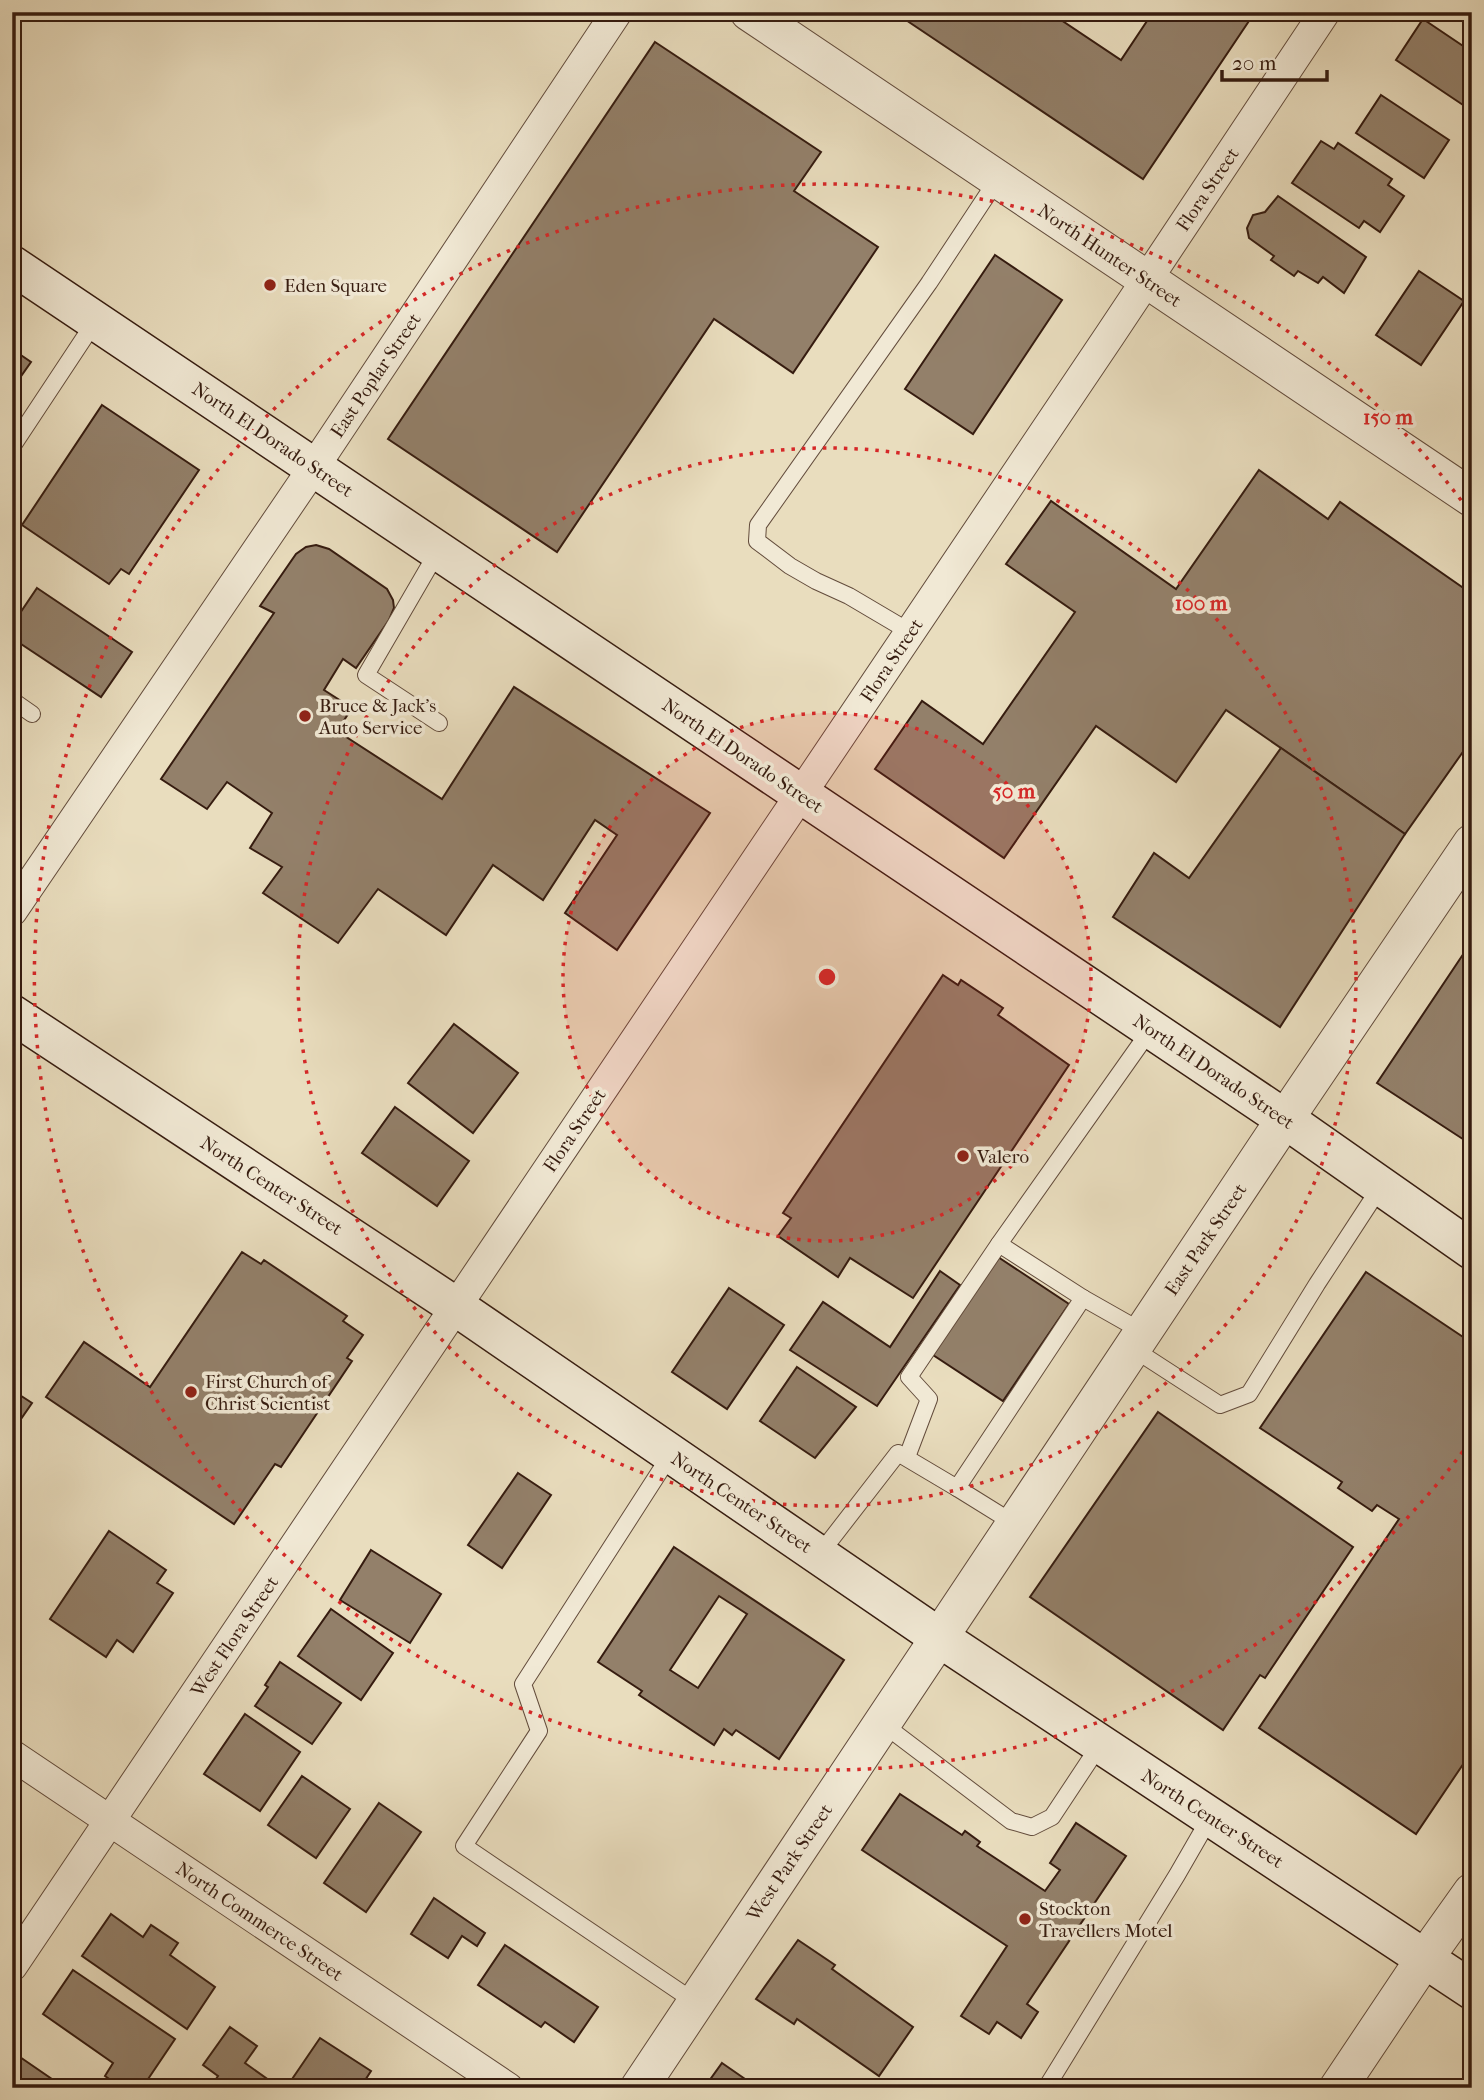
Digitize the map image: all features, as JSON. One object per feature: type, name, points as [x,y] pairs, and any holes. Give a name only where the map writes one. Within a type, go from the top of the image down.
[{"type":"main road","name":"North El Dorado Street","points":[[12,264],[1152,1029],[1472,1250]]},
{"type":"main road","name":"North Center Street","points":[[12,1014],[455,1306],[940,1638],[1472,1990]]},
{"type":"street","name":"East Poplar Street","points":[[12,911],[314,467],[617,12]]},
{"type":"street","name":"North Hunter Street","points":[[749,12],[1472,498]]},
{"type":"street","name":"Flora Street","points":[[455,1306],[1325,12]]},
{"type":"street","name":"East Park Street","points":[[940,1638],[1472,843]]},
{"type":"street","name":"West Flora Street","points":[[12,1966],[455,1306]]},
{"type":"street","name":"West Park Street","points":[[639,2088],[940,1638]]},
{"type":"street","name":"North Commerce Street","points":[[12,1755],[508,2088]]},
{"type":"street","points":[[1338,2088],[1424,1958],[1472,1892]]},
{"type":"lane","points":[[910,632],[849,596],[790,566],[757,541],[758,525],[998,180]]},
{"type":"lane","points":[[12,447],[96,320]]},
{"type":"lane","points":[[439,551],[366,675],[439,723]]},
{"type":"lane","points":[[12,700],[32,714]]},
{"type":"lane","points":[[819,1555],[903,1455],[929,1399],[909,1377],[999,1244],[1152,1029]]},
{"type":"lane","points":[[999,1244],[1083,1298],[1220,1405],[1249,1394],[1381,1186]]},
{"type":"lane","points":[[957,1488],[1083,1298]]},
{"type":"lane","points":[[671,1454],[523,1684],[539,1731],[464,1846],[695,2002]]},
{"type":"lane","points":[[903,1455],[1015,1524]]},
{"type":"lane","points":[[883,1724],[1011,1821],[1032,1827],[1052,1817],[1101,1743]]},
{"type":"lane","points":[[1046,2088],[1211,1816]]},
{"type":"building","points":[[894,12],[1049,12],[1121,60],[1153,12],[1255,12],[1143,179]]},
{"type":"building","points":[[1423,19],[1472,52],[1472,105],[1469,109],[1396,60]]},
{"type":"building","points":[[655,42],[821,152],[794,191],[878,247],[793,373],[714,319],[557,552],[388,439]]},
{"type":"building","points":[[1381,95],[1449,140],[1424,178],[1356,133]]},
{"type":"building","points":[[1321,141],[1334,149],[1338,143],[1392,179],[1388,185],[1404,196],[1380,232],[1364,221],[1359,228],[1292,183]]},
{"type":"building","points":[[1278,196],[1366,257],[1344,293],[1323,277],[1318,283],[1298,271],[1294,276],[1271,260],[1274,256],[1249,238],[1247,228],[1253,215],[1265,212]]},
{"type":"building","points":[[995,255],[1062,300],[973,434],[905,389]]},
{"type":"building","points":[[1419,271],[1464,301],[1421,365],[1376,335]]},
{"type":"building","points":[[12,349],[31,362],[12,389]]},
{"type":"building","points":[[102,405],[199,470],[129,574],[121,569],[109,584],[22,525]]},
{"type":"building","points":[[1259,470],[1328,519],[1340,502],[1472,594],[1472,739],[1405,834],[1226,710],[1176,782],[1096,726],[1004,858],[875,769],[922,701],[983,744],[1075,612],[1006,564],[1051,501],[1176,589]]},
{"type":"building","points":[[316,545],[329,549],[387,589],[394,608],[389,620],[356,668],[343,659],[324,690],[352,708],[337,731],[442,799],[514,687],[710,813],[617,950],[565,913],[617,835],[595,820],[543,900],[493,865],[446,935],[378,889],[338,943],[263,893],[282,867],[250,848],[272,813],[227,782],[207,809],[161,779],[274,613],[260,606],[296,554],[306,547]]},
{"type":"building","points":[[37,588],[132,652],[101,697],[12,638],[12,625]]},
{"type":"building","points":[[1281,748],[1405,834],[1280,1027],[1113,917],[1154,853],[1189,878]]},
{"type":"building","points":[[1472,941],[1472,1145],[1377,1083]]},
{"type":"building","points":[[943,975],[958,985],[961,980],[1003,1008],[998,1015],[1069,1065],[913,1298],[850,1258],[838,1277],[778,1236],[791,1218],[783,1213]]},
{"type":"building","points":[[454,1024],[518,1073],[473,1133],[408,1083]]},
{"type":"building","points":[[395,1107],[469,1161],[437,1206],[362,1153]]},
{"type":"building","name":"First Church of Christ Scientist","points":[[242,1252],[261,1264],[264,1260],[347,1316],[343,1321],[363,1335],[347,1358],[352,1361],[281,1467],[275,1464],[234,1524],[46,1397],[84,1342],[150,1387]]},
{"type":"building","points":[[998,1257],[1069,1304],[1003,1401],[933,1355]]},
{"type":"building","points":[[940,1271],[960,1285],[877,1406],[790,1350],[823,1302],[890,1347]]},
{"type":"building","points":[[1366,1272],[1472,1343],[1472,1751],[1416,1834],[1259,1728],[1399,1519],[1377,1505],[1372,1511],[1338,1488],[1342,1482],[1260,1428]]},
{"type":"building","points":[[729,1288],[784,1325],[727,1409],[672,1372]]},
{"type":"building","points":[[797,1367],[856,1407],[815,1458],[760,1421]]},
{"type":"building","points":[[12,1390],[32,1403],[12,1432]]},
{"type":"building","points":[[1158,1412],[1353,1547],[1265,1678],[1260,1675],[1223,1730],[1030,1597]]},
{"type":"building","points":[[518,1473],[551,1495],[502,1568],[468,1545]]},
{"type":"building","points":[[109,1531],[166,1570],[157,1583],[173,1593],[133,1652],[117,1640],[106,1657],[50,1619]]},
{"type":"building","points":[[674,1547],[844,1660],[779,1759],[736,1730],[732,1735],[724,1729],[714,1745],[639,1695],[642,1691],[598,1662]],"holes":[[[719,1596],[747,1614],[698,1688],[670,1670]]]},
{"type":"building","points":[[371,1550],[441,1594],[410,1643],[340,1600]]},
{"type":"building","points":[[331,1609],[393,1653],[361,1700],[298,1656]]},
{"type":"building","points":[[280,1662],[341,1703],[312,1744],[255,1706]]},
{"type":"building","points":[[245,1714],[300,1752],[260,1811],[204,1774]]},
{"type":"building","points":[[302,1776],[350,1809],[316,1858],[268,1825]]},
{"type":"building","name":"Stockton Travellers Motel","points":[[900,1794],[962,1835],[965,1831],[980,1842],[977,1846],[1045,1891],[1060,1870],[1050,1863],[1076,1823],[1126,1856],[1027,2004],[1038,2012],[1021,2038],[997,2022],[989,2034],[961,2016],[1007,1946],[862,1850]]},
{"type":"building","points":[[379,1803],[421,1832],[366,1912],[324,1883]]},
{"type":"building","points":[[434,1898],[485,1933],[477,1946],[462,1936],[448,1958],[411,1934]]},
{"type":"building","points":[[111,1914],[143,1937],[151,1925],[178,1943],[170,1955],[215,1987],[187,2029],[82,1956]]},
{"type":"building","points":[[798,1940],[835,1965],[832,1969],[913,2027],[879,2076],[797,2019],[794,2024],[756,1999]]},
{"type":"building","points":[[505,1945],[598,2007],[574,2042],[545,2022],[541,2027],[478,1985]]},
{"type":"building","points":[[73,1970],[175,2039],[142,2088],[122,2088],[105,2076],[113,2063],[43,2014]]},
{"type":"building","points":[[230,2027],[257,2046],[245,2063],[273,2083],[269,2088],[210,2088],[218,2076],[203,2065]]},
{"type":"building","points":[[320,2038],[371,2071],[360,2088],[286,2088]]},
{"type":"building","points":[[17,2055],[65,2088],[12,2088],[12,2062]]},
{"type":"building","points":[[722,2063],[758,2088],[704,2088]]},
{"type":"place","name":"Eden Square","points":[[270,285]]},
{"type":"place","name":"Bruce & Jack's Auto Service","points":[[305,716]]},
{"type":"place","name":"Valero","points":[[963,1156]]},
{"type":"place","name":"First Church of Christ Scientist","points":[[191,1392]]},
{"type":"place","name":"Stockton Travellers Motel","points":[[1025,1919]]}]
